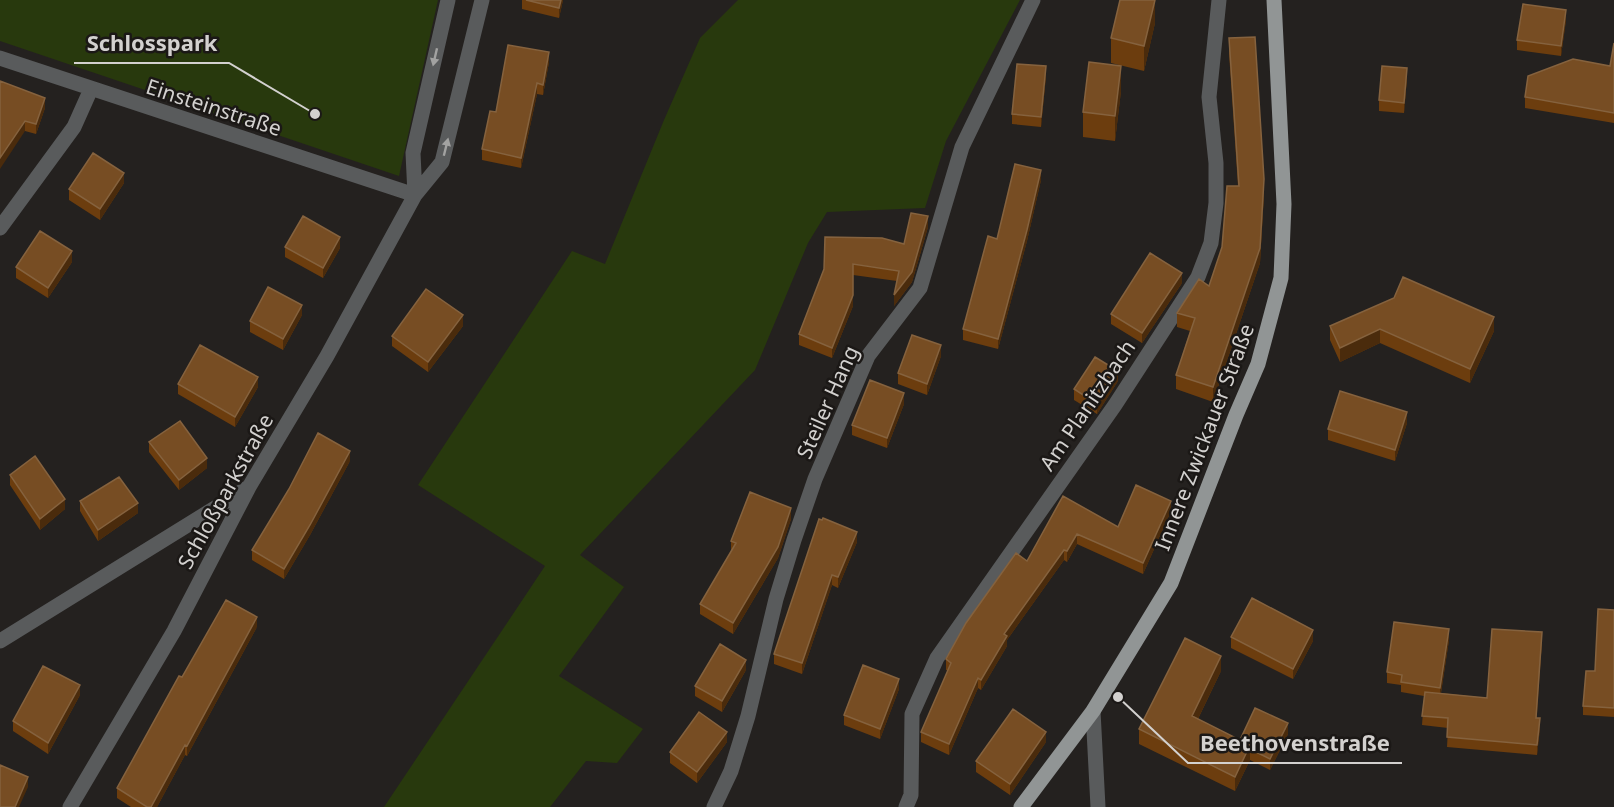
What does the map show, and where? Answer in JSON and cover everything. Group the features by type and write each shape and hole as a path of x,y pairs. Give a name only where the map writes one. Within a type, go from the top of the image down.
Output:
{"main road":[{"name":"Innere Zwickauer Straße","path":"1021,807 1094,711 1171,583 1258,364 1281,278 1284,204 1274,0"}],"street":[{"path":"415,195 413,153 448,0"},
{"name":"Schloßparkstraße","path":"70,807 174,631 249,487 327,356 415,195 442,162 482,0"},
{"name":"Steiler Hang","path":"714,807 731,771 738,749 794,540 816,479 868,356 920,288 962,147 1033,0"},
{"name":"Am Planitzbach","path":"906,807 911,795 912,714 937,658 1115,405 1198,277 1211,243 1216,203 1216,163 1209,98 1219,0"},
{"name":"Einsteinstraße","path":"0,58 415,195"},
{"path":"0,228 74,127 90,88"},
{"path":"0,641 249,487"},
{"path":"1094,711 1098,807"}],"green space":[{"path":"0,0 438,0 399,176 0,41"},
{"path":"738,0 1020,0 946,141 925,208 827,212 808,243 755,370 580,555 624,587 559,676 643,729 617,763 586,761 550,807 384,807 545,566 418,485 572,251 605,264 700,38"}],"building":[{"path":"526,0 561,0 559,8"},
{"path":"1120,0 1155,0 1144,46 1111,38"},
{"path":"1523,4 1566,10 1561,46 1517,40"},
{"path":"1255,37 1264,179 1260,248 1213,387 1176,375 1195,318 1177,313 1199,279 1209,286 1222,247 1227,186 1239,186 1229,38"},
{"path":"1614,43 1614,113 1525,97 1528,76 1573,59 1610,66"},
{"path":"508,45 549,52 543,85 537,83 521,158 482,149 490,111 496,112"},
{"path":"1089,62 1121,66 1115,116 1083,112"},
{"path":"1017,64 1046,66 1041,117 1012,114"},
{"path":"1382,66 1407,68 1404,103 1379,100"},
{"path":"0,81 45,98 36,124 25,121 0,158"},
{"path":"93,153 124,173 100,209 69,189"},
{"path":"1015,164 1041,170 998,339 963,329 988,236 997,239"},
{"path":"911,213 928,216 912,272 894,295 899,271 853,264 853,295 832,348 799,334 824,269 825,237 882,238 904,244"},
{"path":"303,216 340,237 323,268 285,247"},
{"path":"40,231 72,251 48,288 16,267"},
{"path":"1150,253 1182,273 1142,333 1111,314"},
{"path":"1403,277 1494,317 1470,369 1380,329 1340,348 1330,326 1394,298"},
{"path":"268,287 302,305 283,339 250,321"},
{"path":"426,289 463,315 428,362 392,336"},
{"path":"912,335 941,345 927,384 898,373"},
{"path":"200,345 258,377 235,417 178,384"},
{"path":"1095,357 1118,371 1097,404 1074,389"},
{"path":"870,380 904,393 887,438 852,425"},
{"path":"1340,391 1407,412 1395,450 1328,429"},
{"path":"180,421 207,458 179,480 149,442"},
{"path":"318,433 350,451 284,569 252,550 289,489"},
{"path":"35,456 65,499 40,519 10,475"},
{"path":"119,477 138,503 98,530 80,501"},
{"path":"1136,485 1171,501 1143,563 1077,534 1067,551 1064,550 1004,634 1007,636 981,680 978,678 949,744 921,732 951,663 946,659 966,623 1016,553 1027,561 1063,496 1118,527"},
{"path":"750,492 791,508 778,547 733,623 700,604 736,543 731,541"},
{"path":"823,518 857,532 838,577 832,575 802,663 774,654 819,519"},
{"path":"1252,598 1313,630 1293,669 1231,637"},
{"path":"226,600 257,617 187,746 185,745 151,807 147,807 117,788 179,676 182,677"},
{"path":"1598,609 1614,610 1614,708 1583,706 1586,671 1595,671"},
{"path":"1394,622 1449,629 1440,688 1401,682 1402,675 1387,672"},
{"path":"1492,629 1542,632 1536,718 1540,718 1537,745 1447,737 1448,718 1422,716 1425,692 1487,698"},
{"path":"1185,638 1221,656 1192,716 1250,745 1235,777 1139,729"},
{"path":"720,644 746,660 722,701 695,686"},
{"path":"863,665 899,679 880,729 844,715"},
{"path":"43,666 80,685 48,743 13,721"},
{"path":"1255,708 1288,723 1270,759 1250,749 1250,745 1240,740"},
{"path":"1013,709 1046,732 1010,784 976,761"},
{"path":"699,712 727,732 697,772 670,752"},
{"path":"0,765 28,777 15,807 0,807"}],"place":[{"name":"Schlosspark","path":"315,114"},
{"name":"Beethovenstraße","path":"1118,697"}]}
